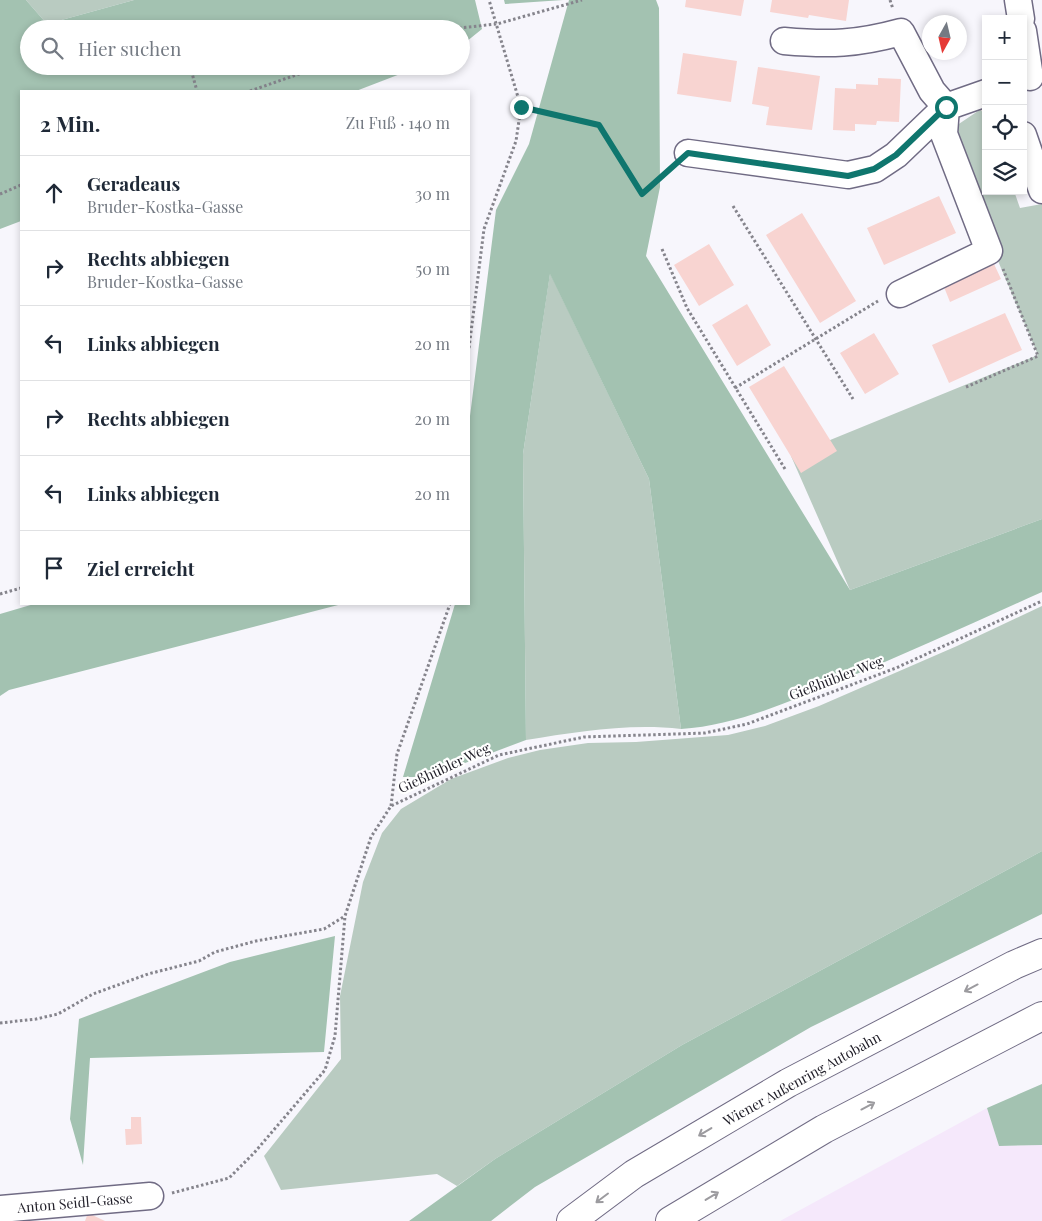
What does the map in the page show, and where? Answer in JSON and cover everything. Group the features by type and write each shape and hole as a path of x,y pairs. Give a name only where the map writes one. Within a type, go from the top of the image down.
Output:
{"highway":[{"path":"1014,965 1042,948"},
{"name":"Wiener Außenring Autobahn","path":"571,1221 634,1174 788,1083 1014,965 1042,953"},
{"path":"670,1221 824,1129 1042,1016"}],"street":[{"path":"1018,0 1020,15"},
{"path":"784,41 833,44 864,42 901,32 932,91 946,107 944,134 989,251 900,294"},
{"path":"1027,52 1032,76"},
{"path":"688,153 848,176 874,169 896,155 946,107 982,94"},
{"path":"1027,147 1042,190"},
{"name":"Anton Seidl-Gasse","path":"0,1209 150,1196"}],"path":[{"path":"470,340 484,229 516,141 521,107 489,0"},
{"path":"470,27 497,24 582,0"},
{"path":"193,75 197,90"},
{"path":"253,90 296,75"},
{"path":"521,107 599,125 642,194 688,153"},
{"path":"0,194 20,185"},
{"path":"733,206 853,399"},
{"path":"662,248 687,308 784,469"},
{"path":"966,387 1038,356 998,257 989,251"},
{"path":"735,388 890,294 900,294"},
{"path":"0,594 20,588"},
{"name":"Gießhübler Weg","path":"150,1196 190,1190 229,1178 254,1153 325,1070 335,1036 346,916 371,837 391,806 499,755 584,737 705,733 747,724 896,668 1042,600"},
{"path":"391,806 397,754 450,605"},
{"path":"0,1023 36,1019 58,1014 93,994 148,974 199,961 215,952 256,941 324,929 346,916"}],"shaded area":[{"path":"987,1108 999,1146 1042,1145 1042,1221 780,1221"}],"green space":[{"path":"0,0 26,0 44,20 20,20 20,75 398,75 359,90 20,90 20,221 0,229"},
{"path":"26,0 134,0 62,20 44,20"},
{"path":"134,0 475,0 482,29 470,39 470,20 62,20"},
{"path":"504,0 563,0 505,4"},
{"path":"569,0 656,0 659,8 660,187 646,256 850,590 1042,519 1042,592 840,681 782,704 722,723 681,729 649,479 550,274 523,454 526,740 428,777 403,777 455,605 470,605 470,416 496,210 529,144"},
{"path":"981,109 982,195 1015,195 1020,208 1042,204 1042,519 850,590 791,456 1038,355 944,134"},
{"path":"550,273 649,479 681,729 661,727 622,728 583,731 526,740 523,454"},
{"path":"31,605 338,605 9,690 0,696 0,614"},
{"path":"1042,606 1042,851 682,1045 495,1159 457,1186 437,1174 281,1190 264,1156 341,1059 340,996 363,882 382,833 401,809 451,779 508,758 540,750 588,743 636,742 728,735 765,726 819,706 957,646"},
{"path":"1042,851 1042,914 811,1027 535,1187 491,1221 409,1221 495,1159 682,1045"},
{"path":"335,936 324,1052 90,1058 83,1165 70,1119 79,1019 230,962"},
{"path":"1042,1084 1042,1145 999,1146 987,1108"}],"building":[{"path":"686,0 744,0 741,16 685,7"},
{"path":"772,0 849,0 846,21 809,15 808,18 770,12"},
{"path":"683,53 737,61 731,102 677,94"},
{"path":"758,67 820,76 812,130 766,125 769,107 752,104"},
{"path":"878,78 901,79 899,122 877,121 876,125 855,124 855,131 833,130 835,88 856,89 856,84 878,85"},
{"path":"939,196 956,233 884,265 867,228"},
{"path":"802,213 856,301 820,323 766,235"},
{"path":"709,244 734,285 699,306 674,265"},
{"path":"994,264 1001,279 950,302 944,287"},
{"path":"747,304 771,345 737,366 712,325"},
{"path":"1005,313 1022,350 949,383 932,345"},
{"path":"874,333 899,374 865,394 840,353"},
{"path":"784,366 837,451 801,473 749,387"},
{"path":"131,1117 141,1117 142,1144 126,1145 125,1129 131,1129"},
{"path":"88,1213 105,1221 85,1221"}],"route":[{"path":"521,107 599,125 642,194 688,153 848,176 874,169 896,155 946,107"}]}
